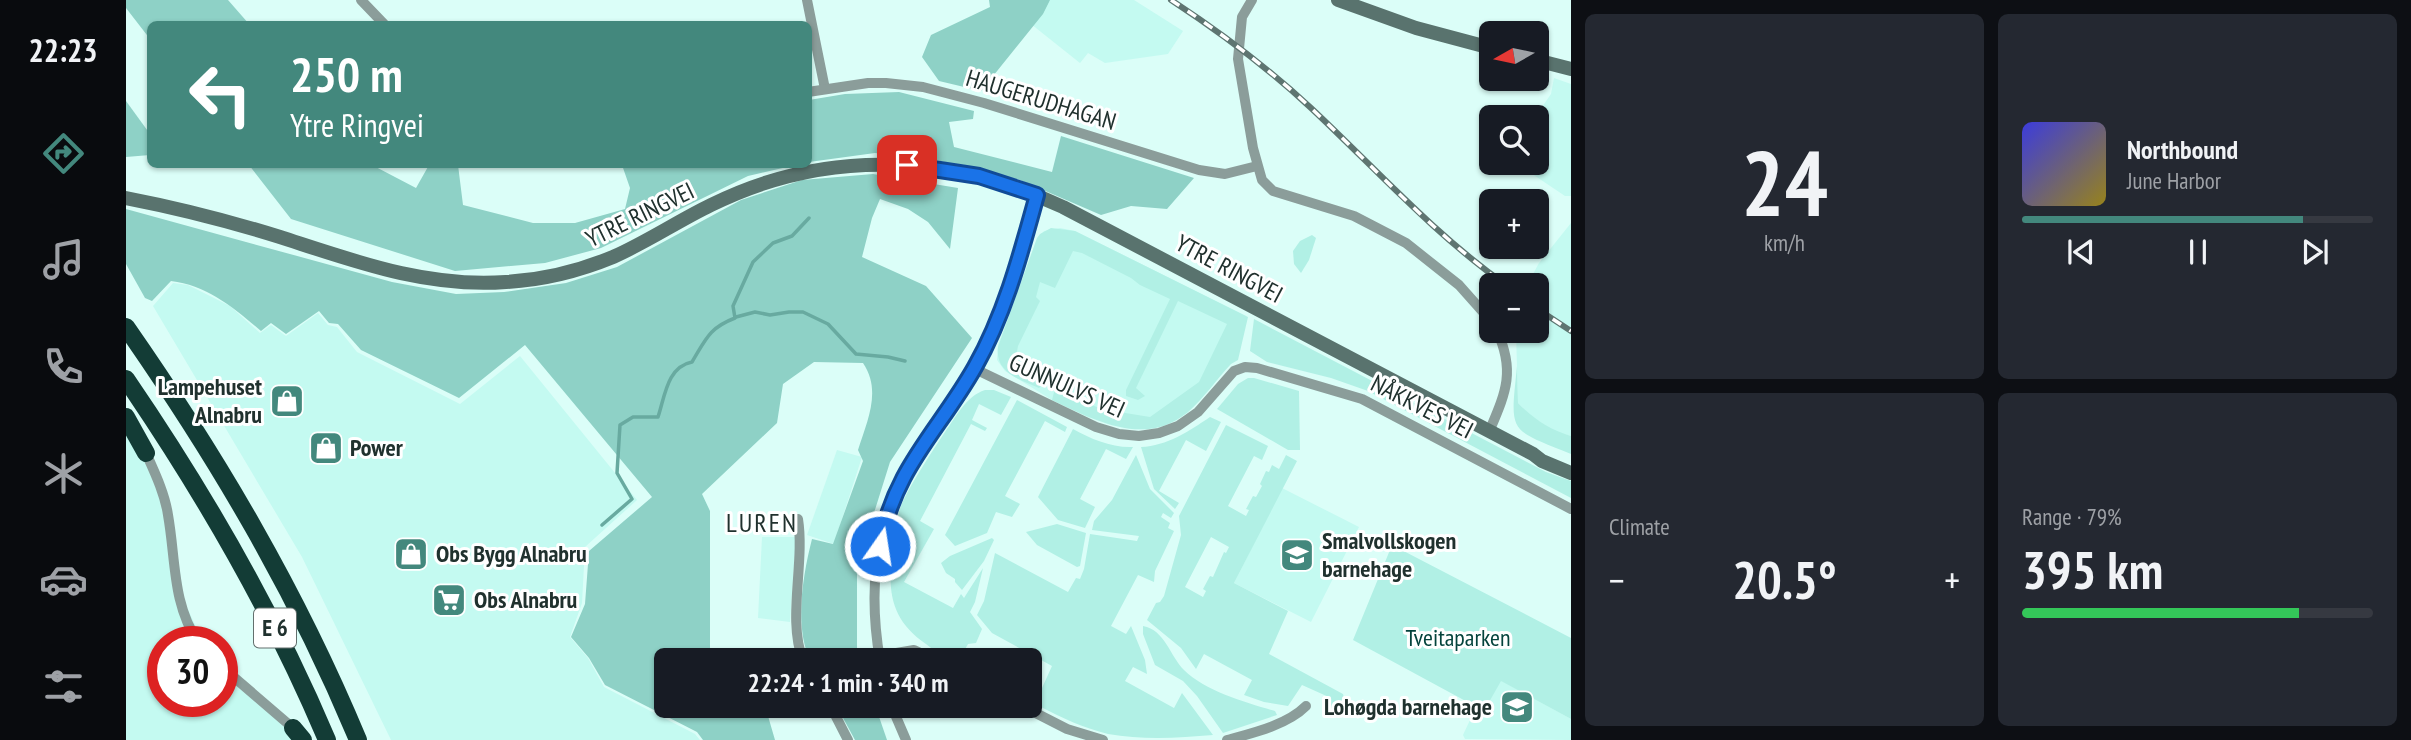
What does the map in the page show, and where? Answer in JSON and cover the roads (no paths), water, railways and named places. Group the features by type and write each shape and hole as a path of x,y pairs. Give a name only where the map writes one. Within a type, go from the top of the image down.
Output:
{"highway":[{"name":"E 6","path":"126,327 205,443 263,540 313,639 358,740"},
{"name":"E 6","path":"126,379 195,482 234,551 270,618 327,740"},
{"path":"126,417 146,453"}],"main road":[{"path":"1338,0 1416,28 1479,45"},
{"path":"1549,63 1571,69"},
{"name":"YTRE RINGVEI","path":"126,198 231,223 406,276 456,283 485,283 536,279 586,267 630,249 742,191 787,176 818,170 884,164 930,167 979,176 1037,195 1097,225 1542,461 1571,473"},
{"name":"YTRE RINGVEI","path":"1533,454 1571,464"}],"street":[{"path":"361,0 381,21"},
{"path":"807,0 811,21"},
{"path":"1252,0 1245,5 1240,25 1238,59 1257,166 1262,180 1273,191 1354,216 1406,243 1459,285 1479,308"},
{"path":"812,25 825,89"},
{"name":"HAUGERUDHAGAN","path":"812,91 886,83 923,87 984,103 1199,170 1225,174 1257,166"},
{"path":"878,648 875,617 876,568 889,507 907,468 975,369 1002,309 1037,195"},
{"path":"1489,432 1502,404 1507,373 1502,343"},
{"name":"GUNNULVS VEI","path":"975,369 1096,427 1119,434 1139,436 1166,431 1188,420 1205,405 1230,374 1245,367"},
{"name":"NÅKKVES VEI","path":"1245,367 1257,368 1362,399 1571,509"},
{"path":"146,453 168,511 177,593 189,626"},
{"path":"798,519 801,539 797,632 800,648"},
{"path":"238,681 298,734"},
{"path":"1227,740 1286,720 1299,714 1306,706"},
{"path":"1042,716 1067,729 1103,740"},
{"path":"837,718 848,740"},
{"path":"897,718 906,740"}],"waterway":[{"path":"602,525 632,499 617,473 620,425 633,417 658,417 672,376 684,365 692,362 714,330 735,318 733,306 753,262 773,243 792,236 809,218"},
{"path":"736,317 755,312 770,315 803,312 828,324 856,354 905,361"}],"railway":[{"path":"1171,0 1278,79 1454,244 1490,273"},
{"path":"1549,317 1571,331"}],"place":[{"name":"Lampehuset Alnabru","path":"287,401"},
{"name":"Power","path":"326,448"},
{"name":"Obs Bygg Alnabru","path":"411,554"},
{"name":"Smalvollskogen barnehage","path":"1297,555"},
{"name":"Obs Alnabru","path":"449,600"},
{"name":"Lohøgda barnehage","path":"1517,707"}],"district":[{"name":"LUREN","path":"762,523"}],"park label":[{"name":"Tveitaparken","path":"1458,638"}]}
